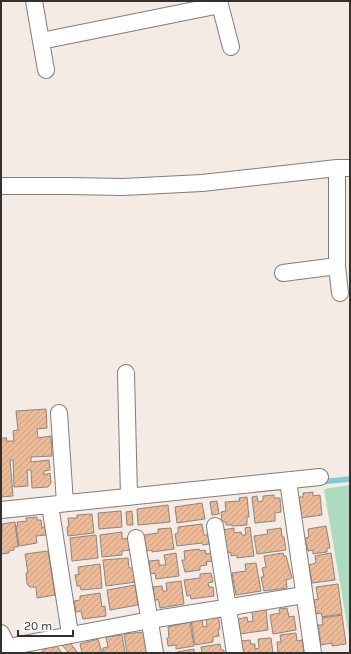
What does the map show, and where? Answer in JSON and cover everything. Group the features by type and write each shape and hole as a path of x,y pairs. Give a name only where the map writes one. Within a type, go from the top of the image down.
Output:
{"street":[{"path":"34,1 46,70"},
{"path":"41,41 220,3 231,47"},
{"path":"1,186 123,187 186,184 343,168 338,266 340,294"},
{"path":"283,273 338,266"},
{"path":"126,373 129,497"},
{"path":"59,412 57,504 70,634"},
{"path":"1,510 320,477"},
{"path":"288,481 313,653"},
{"path":"216,526 227,608 235,653"},
{"path":"136,538 155,653"},
{"path":"7,644 304,595"}],"green space":[{"path":"350,485 350,642 324,489"}],"building":[{"path":"46,409 47,428 37,429 38,438 51,436 52,456 31,457 31,462 49,460 50,470 44,471 44,475 50,473 51,483 48,487 32,488 31,470 27,470 28,486 14,487 13,460 10,460 13,496 1,497 1,438 7,438 6,441 14,441 13,431 18,430 16,411"},
{"path":"313,492 313,496 320,495 322,515 300,518 299,510 301,509 298,497 303,497 303,493"},
{"path":"274,495 274,498 280,498 281,512 275,513 275,521 255,523 252,497 257,496 258,502 263,501 263,496"},
{"path":"247,497 249,517 247,517 247,525 232,526 226,525 226,522 222,522 221,512 226,511 225,502 240,501 239,498"},
{"path":"217,501 219,514 212,515 210,502"},
{"path":"202,503 205,519 177,523 175,507"},
{"path":"168,505 170,522 138,525 137,509"},
{"path":"121,511 122,527 99,529 98,513"},
{"path":"132,511 133,525 127,525 126,512"},
{"path":"92,514 94,533 68,536 68,518 77,518 77,515"},
{"path":"37,517 37,520 41,520 42,528 45,527 46,535 36,536 37,543 19,546 16,526 18,526 17,522 27,521 26,518"},
{"path":"15,522 18,547 14,547 14,550 9,551 9,553 1,554 2,524"},
{"path":"202,524 204,535 208,535 209,544 203,545 202,543 177,546 175,534 178,533 178,527"},
{"path":"326,526 330,548 327,548 327,552 313,554 313,550 308,551 305,538 309,537 308,529"},
{"path":"250,527 254,556 237,558 237,555 231,556 231,552 227,553 223,530 234,528 234,533 241,532 242,535 246,535 245,528"},
{"path":"171,528 174,549 152,552 152,550 146,551 144,535 158,533 158,529"},
{"path":"281,528 286,550 257,554 254,536 268,534 267,530"},
{"path":"122,532 122,539 128,538 130,550 122,551 122,555 102,557 100,535"},
{"path":"96,535 98,558 72,561 70,538"},
{"path":"199,549 200,551 205,550 206,554 211,553 212,561 206,562 207,565 200,566 200,570 185,572 182,560 185,560 184,551"},
{"path":"48,551 55,595 37,598 36,587 30,587 27,584 26,573 28,573 25,554"},
{"path":"176,553 179,576 156,579 155,573 150,574 149,561 159,560 159,565 166,565 164,555"},
{"path":"283,553 284,556 286,556 292,578 286,580 287,588 264,591 261,577 264,577 262,568 266,567 264,556"},
{"path":"331,553 335,580 312,583 309,565 316,563 315,556"},
{"path":"128,558 129,568 133,568 136,582 106,586 103,560"},
{"path":"256,563 261,591 236,595 232,573 246,571 245,564"},
{"path":"100,564 102,588 81,590 80,586 77,586 75,575 79,574 78,567"},
{"path":"211,573 213,582 208,583 209,587 213,587 214,596 191,599 190,595 187,596 184,580 200,578 200,574"},
{"path":"181,581 184,604 160,608 158,599 155,601 153,587 162,586 163,591 167,591 166,583"},
{"path":"338,584 342,614 322,617 321,613 316,614 314,600 318,599 316,587"},
{"path":"135,585 138,605 110,610 107,590"},
{"path":"100,593 102,607 105,606 106,616 83,619 81,611 76,612 74,601 80,600 80,596"},
{"path":"287,608 289,617 294,616 296,630 273,634 270,615 280,613 279,609"},
{"path":"266,609 268,630 240,634 237,621 239,619 247,617 248,622 253,621 252,612"},
{"path":"342,615 346,644 332,646 332,643 321,645 318,625 323,625 322,618"},
{"path":"216,616 219,620 219,636 213,637 213,642 195,645 191,620 202,619 203,627 207,626 206,618"},
{"path":"190,622 194,646 176,649 176,645 168,646 168,627"},
{"path":"144,632 148,653 127,653 124,634"},
{"path":"296,633 297,641 302,640 304,653 278,653 277,642 281,642 280,635"},
{"path":"122,635 125,653 103,653 103,648 108,647 106,637"},
{"path":"271,638 273,653 243,653 241,641 250,640 251,644 255,644 255,649 259,648 258,639"},
{"path":"98,639 102,653 82,653 80,644"},
{"path":"68,640 77,652 76,653 69,653 62,645"},
{"path":"54,642 62,653 40,653"},
{"path":"220,644 221,650 224,650 224,653 202,653 201,647"},
{"path":"194,649 194,653 177,653 177,652"}],"waterway":[{"path":"319,482 350,479"}]}
